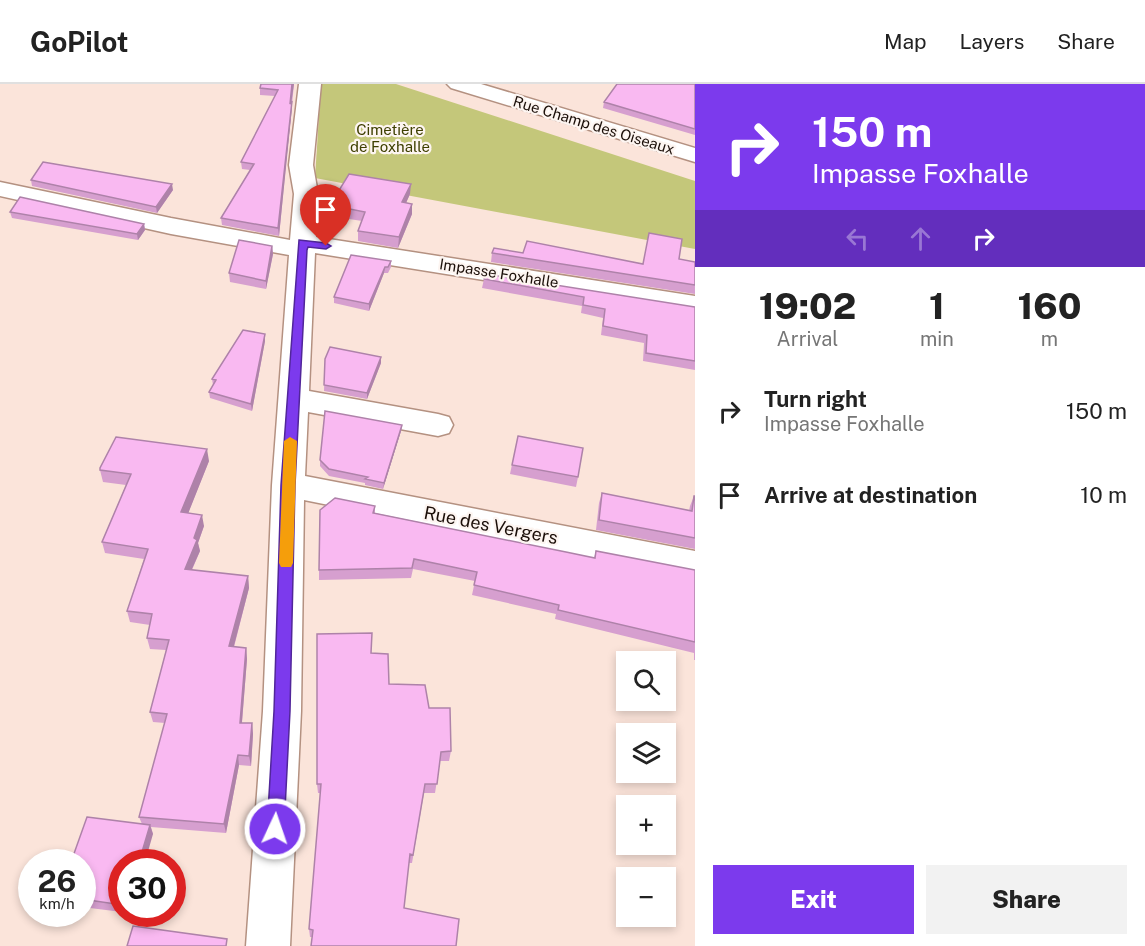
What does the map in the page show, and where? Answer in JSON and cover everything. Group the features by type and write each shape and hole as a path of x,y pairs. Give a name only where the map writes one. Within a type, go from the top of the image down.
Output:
{"street":[{"path":"268,946 282,711 288,485 306,194 302,165 310,84"},
{"name":"Rue Champ des Oiseaux","path":"458,84 695,155"},
{"name":"Impasse Foxhalle","path":"0,189 171,226 695,305"},
{"path":"293,399 438,425"},
{"name":"Rue des Vergers","path":"288,485 695,565"}],"green space":[{"name":"Cimetière de Foxhalle","path":"321,84 396,84 695,181 695,249 315,178"}],"building":[{"path":"261,84 292,84 278,228 221,218 254,164 241,162 278,90 260,88"},
{"path":"617,84 695,84 695,129 604,102"},
{"path":"43,162 172,184 156,207 31,180"},
{"path":"349,174 411,184 402,202 412,204 399,237 358,231 365,212 330,205"},
{"path":"20,197 144,224 137,234 10,212"},
{"path":"649,233 682,239 679,259 695,262 695,285 492,253 494,248 523,253 527,241 643,264"},
{"path":"239,240 272,246 266,281 229,273"},
{"path":"351,255 391,261 388,267 385,267 369,304 334,297"},
{"path":"485,274 695,307 695,361 646,353 647,335 603,326 605,309 583,305 584,297 484,279"},
{"path":"243,330 265,334 251,404 209,392 216,380 212,379"},
{"path":"330,347 381,357 367,393 324,385 325,359"},
{"path":"325,411 402,425 384,483 365,479 368,477 329,469 320,460"},
{"path":"518,436 583,448 578,477 512,465"},
{"path":"116,437 207,449 181,512 202,515 194,538 197,540 185,569 248,576 229,646 246,648 240,723 252,723 249,756 238,755 224,824 139,817 167,714 150,712 169,640 147,638 152,614 127,611 148,549 102,542 131,474 100,470"},
{"path":"602,493 692,511 695,496 695,538 599,520"},
{"path":"335,498 375,506 373,513 595,558 596,551 695,570 695,642 558,610 559,605 474,585 477,572 414,559 412,568 319,570 320,510"},
{"path":"372,633 371,653 388,654 389,684 425,685 429,708 450,708 451,751 441,752 437,784 425,784 413,855 410,854 404,908 459,919 456,946 311,946 313,930 309,929 321,784 317,784 317,634"},
{"path":"87,817 150,825 143,849 108,849 108,903 96,901 96,849 76,849"},
{"path":"133,927 227,939 226,946 127,946"}],"slow traffic":[{"path":"286,563 290,441"}],"route":[{"path":"275,829 282,711 288,485 302,250 303,243 326,246"}]}
